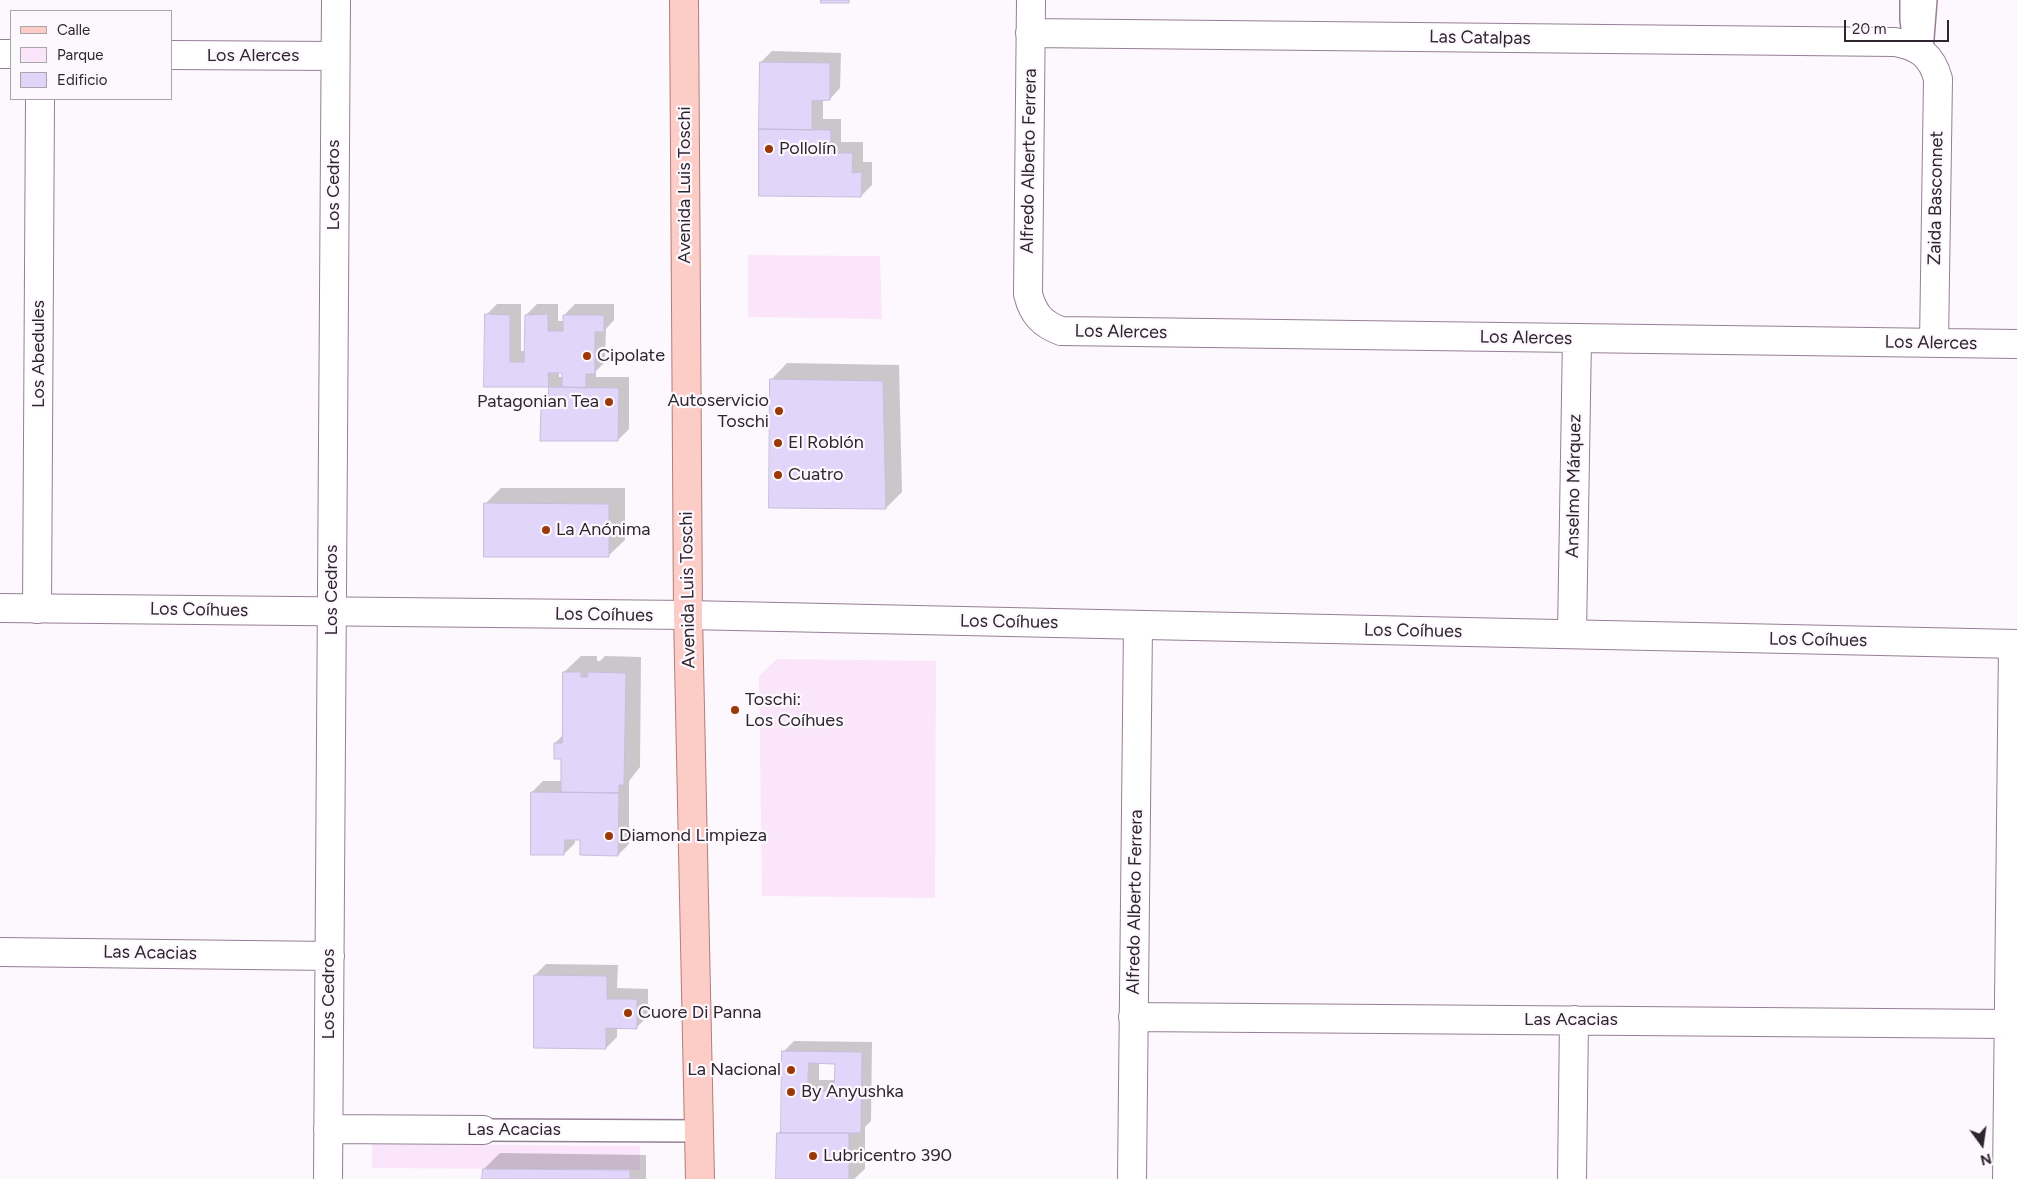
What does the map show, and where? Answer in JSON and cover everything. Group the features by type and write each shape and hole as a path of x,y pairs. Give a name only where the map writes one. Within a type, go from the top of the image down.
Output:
{"main road":[{"name":"Avenida Luis Toschi","path":"684,0 688,615 700,1179"}],"street":[{"name":"Los Cedros","path":"328,1179 336,0"},
{"name":"Alfredo Alberto Ferrera","path":"1031,0 1027,284 1030,304 1039,319"},
{"name":"Zaida Basconnet","path":"1911,0 1911,20 1921,51 1932,63 1938,79 1934,343"},
{"path":"1921,51 1926,0"},
{"name":"Las Catalpas","path":"1030,33 1895,42 1921,51"},
{"name":"Los Alerces","path":"172,55 335,56"},
{"name":"Los Abedules","path":"37,609 40,100"},
{"name":"Los Alerces","path":"1039,319 1052,328 1070,332 2017,344"},
{"name":"Anselmo Márquez","path":"1572,634 1577,338"},
{"name":"Los Coíhues","path":"0,608 688,615 2015,644"},
{"name":"Alfredo Alberto Ferrera","path":"1132,1179 1138,625"},
{"path":"2007,1179 2015,644"},
{"name":"Las Acacias","path":"0,952 330,956"},
{"name":"Las Acacias","path":"1133,1016 2009,1024"},
{"path":"1572,1179 1574,1020"},
{"name":"Las Acacias","path":"328,1128 699,1132"}],"green space":[{"path":"748,255 880,256 882,319 748,317"},
{"path":"777,659 936,661 935,898 762,896 759,676"},
{"path":"372,1144 640,1146 640,1170 372,1168"}],"building":[{"path":"821,0 849,0 849,3 821,3"},
{"path":"760,62 830,63 830,100 812,101 812,130 759,129"},
{"path":"759,129 831,130 831,153 853,153 852,173 862,172 861,197 759,196"},
{"path":"485,314 510,315 510,362 524,362 525,315 548,314 548,331 563,331 563,315 604,315 604,332 595,332 595,374 586,374 586,388 562,387 562,373 548,373 549,387 484,387"},
{"path":"770,379 883,381 886,509 769,508"},
{"path":"549,387 619,388 618,441 540,441 541,408 548,408"},
{"name":"La Anónima","path":"484,503 609,504 609,557 484,557"},
{"path":"563,672 581,672 581,677 587,677 588,672 626,673 624,785 619,785 619,793 561,792 561,759 554,759 554,743 562,743"},
{"path":"531,792 619,793 618,856 580,855 580,840 565,840 564,855 531,855"},
{"path":"534,975 607,976 607,999 637,999 637,1029 606,1028 606,1049 534,1048"},
{"path":"782,1051 862,1052 861,1133 781,1133","holes":["809,1063 835,1064 834,1091 808,1090"]},
{"name":"Lubricentro 390","path":"777,1133 849,1133 849,1179 776,1179"},
{"path":"483,1169 630,1170 630,1179 482,1179"}],"place":[{"name":"Pollolín","path":"769,149"},
{"name":"Cipolate","path":"587,356"},
{"name":"Patagonian Tea","path":"609,402"},
{"name":"Autoservicio Toschi","path":"779,411"},
{"name":"El Roblón","path":"778,443"},
{"name":"Cuatro","path":"778,475"},
{"name":"La Anónima","path":"546,530"},
{"name":"Toschi: Los Coíhues","path":"735,710"},
{"name":"Diamond Limpieza","path":"609,836"},
{"name":"Cuore Di Panna","path":"628,1013"},
{"name":"La Nacional","path":"791,1070"},
{"name":"By Anyushka","path":"791,1092"},
{"name":"Lubricentro 390","path":"813,1156"}]}
